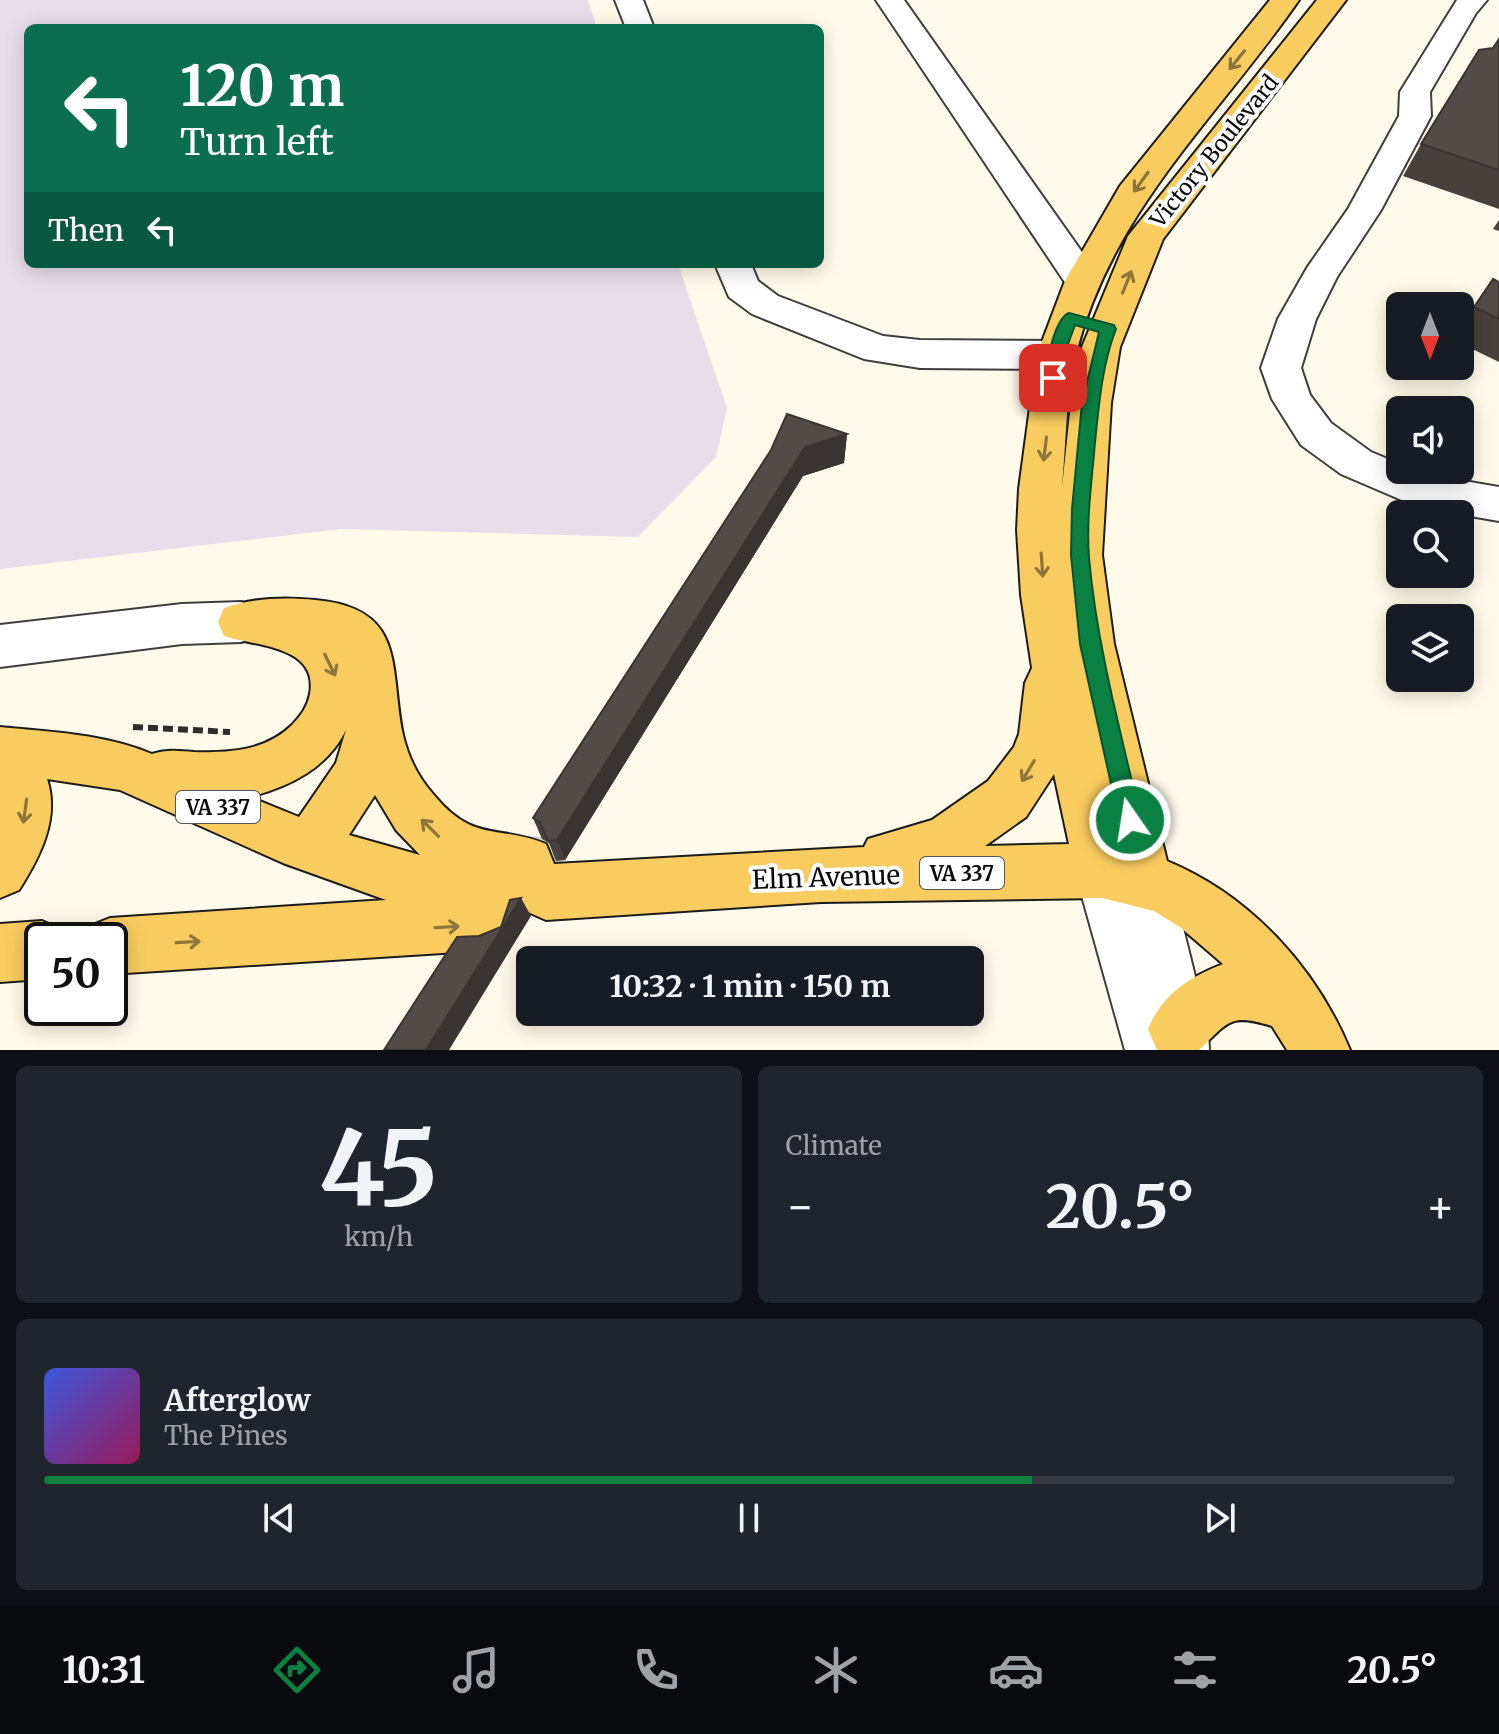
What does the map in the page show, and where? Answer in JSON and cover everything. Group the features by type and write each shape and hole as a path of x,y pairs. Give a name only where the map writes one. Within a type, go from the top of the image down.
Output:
{"main road":[{"name":"Victory Boulevard","path":"1123,875 1050,641 1039,530 1040,489 1078,334 1083,281 1137,186 1285,0"},
{"name":"Victory Boulevard","path":"1078,334 1146,236 1332,0"},
{"name":"Victory Boulevard","path":"1078,334 1101,347 1091,403 1080,555 1123,875"},
{"path":"241,622 319,620 349,629 369,656 382,753 390,774 409,804 440,838 462,851 490,860 528,891"},
{"path":"123,747 219,777 251,773 291,756 314,735 332,707 337,676 332,663 310,639 294,631 241,622"},
{"path":"821,875 944,843 1007,799 1035,760 1044,734 1049,706 1050,641"},
{"path":"311,846 359,774 375,718"},
{"name":"VA 337","path":"0,751 84,759 123,747 311,846 365,868 466,890 528,891"},
{"path":"0,757 15,768 24,782 27,799 18,840 0,871"},
{"path":"128,944 528,891 608,864 730,881"},
{"name":"Elm Avenue","path":"528,891 821,875 1123,875 1174,892 1231,934 1255,957 1307,1028"},
{"path":"0,953 24,951"},
{"path":"1171,1043 1207,1000 1222,991 1238,987 1256,991 1307,1028"}],"street":[{"path":"629,0 638,24"},
{"path":"890,0 1083,281"},
{"path":"1473,0 1464,9 1415,92 1415,116 1364,210 1320,276 1297,319 1281,368 1292,399 1316,434 1356,463 1418,490 1499,504"},
{"path":"734,268 742,288 765,305 878,349 920,354 1078,334"},
{"path":"0,646 182,624 241,622"},
{"path":"1123,875 1171,1043"}],"path":[{"path":"123,747 224,730 291,756"}],"shaded area":[{"path":"0,0 588,0 596,24 24,24 24,268 679,268 727,408 716,457 638,537 341,529 0,569"}],"building":[{"path":"1499,39 1499,170 1421,144 1479,50 1493,48"},
{"path":"1493,279 1499,282 1499,319 1474,307"},
{"path":"787,414 847,434 805,447 557,840 548,841 540,822 533,818 771,450"},
{"path":"521,898 426,1050 384,1050 457,937 479,936 501,927 510,900"}],"tunnel":[{"path":"527,863 563,863"}],"route":[{"path":"1053,378 1056,355 1069,318 1108,329 1101,347 1091,403 1080,555 1090,644 1130,820"}]}
